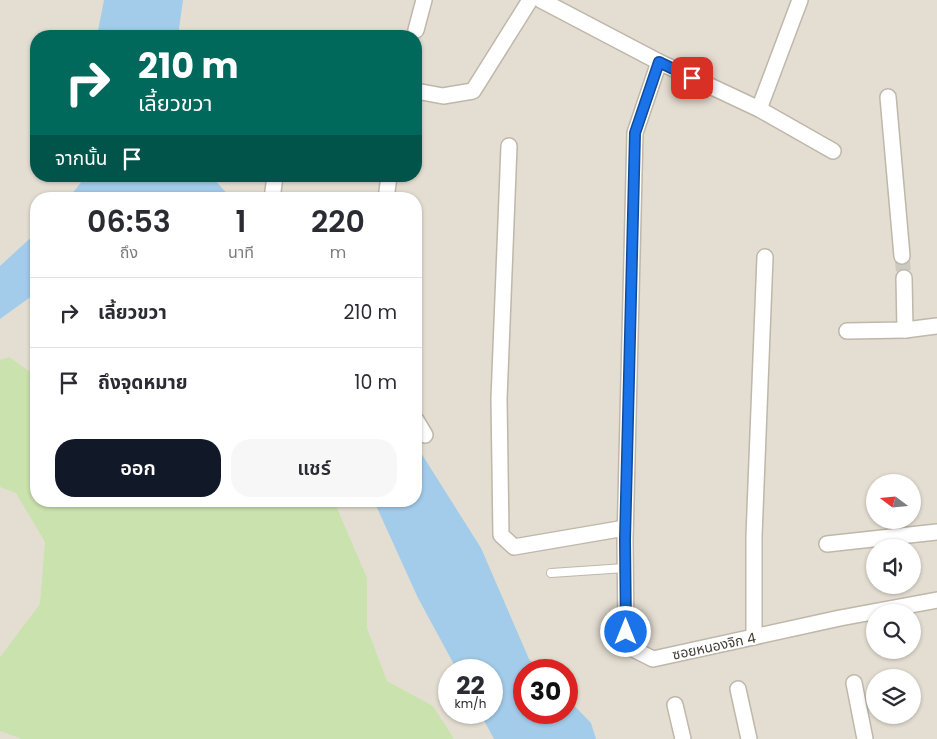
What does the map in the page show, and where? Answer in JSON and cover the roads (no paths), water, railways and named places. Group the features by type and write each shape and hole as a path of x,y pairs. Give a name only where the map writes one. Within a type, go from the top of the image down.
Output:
{"street":[{"path":"416,30 424,0"},
{"path":"422,92 443,96 473,91 530,0"},
{"path":"541,0 659,62 759,109 833,151"},
{"path":"759,109 800,0"},
{"name":"ซอยหนองจิก 4","path":"659,62 635,133 625,528 626,632 633,648 653,659 840,618 937,600"},
{"path":"888,97 902,256"},
{"path":"509,146 499,399 501,535 514,547 625,528"},
{"path":"754,637 754,536 765,257"},
{"path":"904,278 905,330"},
{"path":"847,332 905,330 937,326"},
{"path":"422,430 425,435"},
{"path":"827,544 937,532"},
{"path":"854,683 865,739"},
{"path":"738,689 749,739"},
{"path":"675,705 683,739"}],"lane":[{"path":"551,573 625,568"}],"water":[{"path":"104,0 183,0 179,30 98,30"},
{"path":"81,182 216,182 226,192 73,192"},
{"path":"30,238 30,297 0,319 0,266"},
{"path":"422,455 481,548 529,659 513,659 513,724 578,724 578,709 591,723 596,739 494,739 486,724 503,724 503,659 451,659 418,598 377,507 422,507"}],"tunnel":[{"path":"902,256 904,278"}]}
